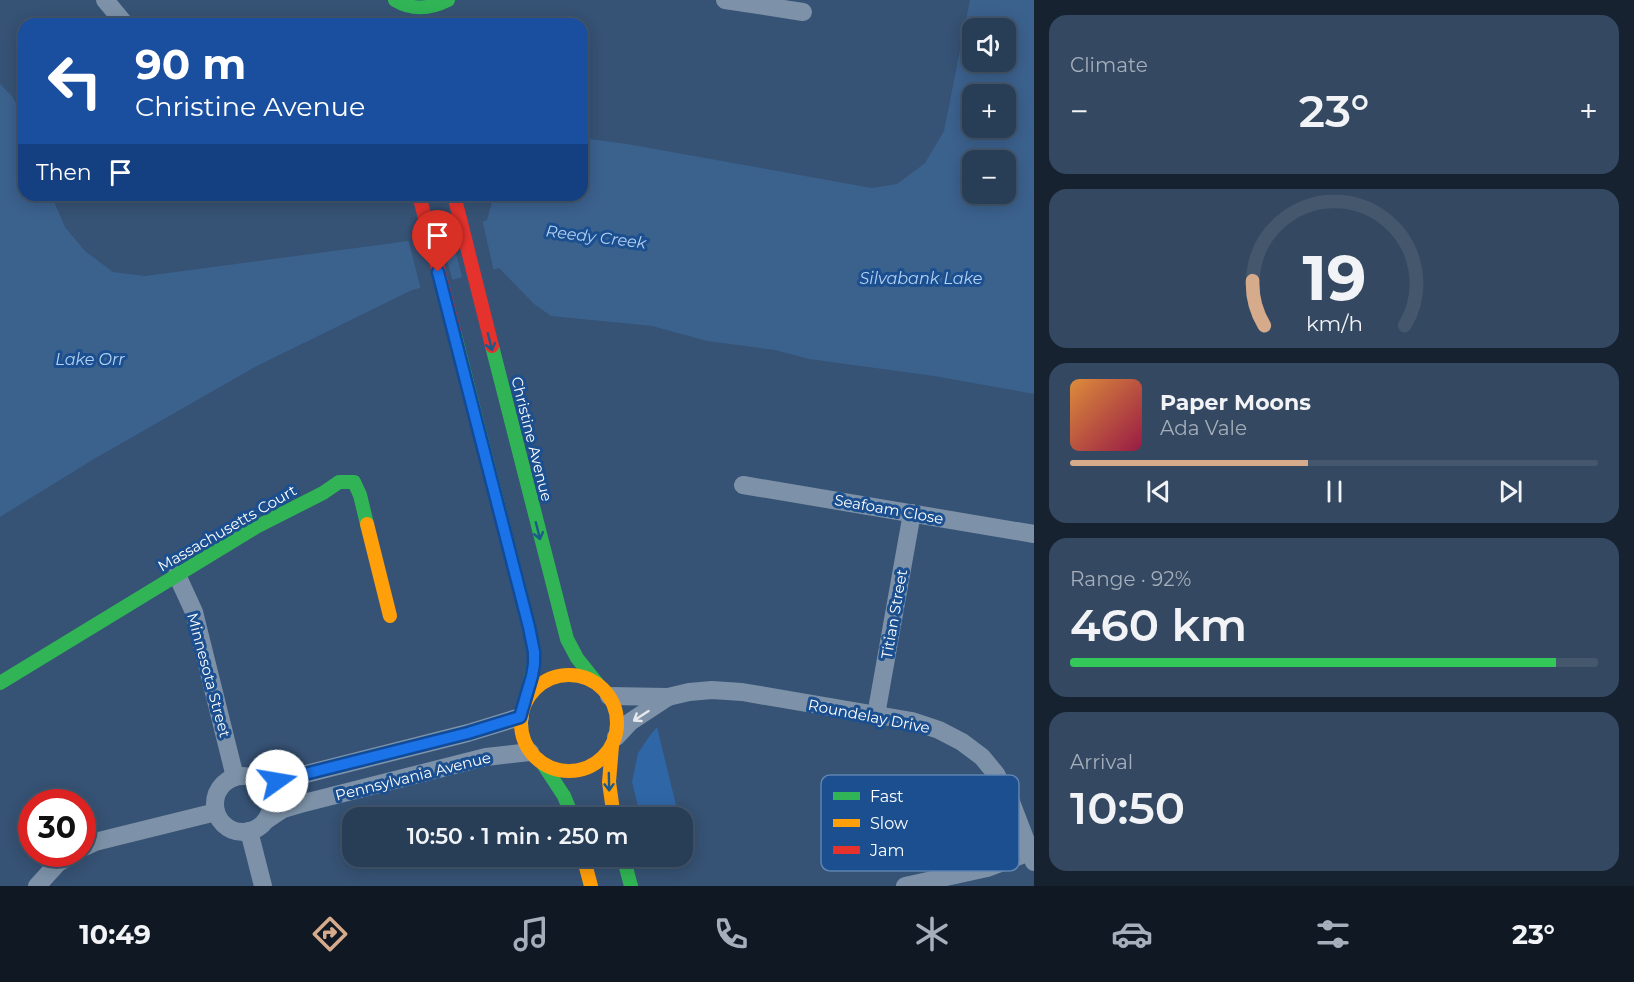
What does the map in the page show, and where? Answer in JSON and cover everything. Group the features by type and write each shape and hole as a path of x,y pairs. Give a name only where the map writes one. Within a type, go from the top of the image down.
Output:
{"main road":[{"path":"398,6 431,7 448,0"},
{"path":"446,15 454,0"},
{"path":"420,201 534,652 534,664 520,730 524,741 536,758 560,786 570,807"},
{"name":"Christine Avenue","path":"455,201 567,639 577,658 603,689"},
{"name":"Massachusetts Court","path":"0,683 265,522 323,494 339,482 354,482 363,507 390,616"},
{"path":"523,709 536,687 549,678 566,674 582,676 603,689 615,709 617,723 609,762 609,797 611,807"},
{"path":"536,758 558,770 574,772 589,768 602,759 614,741"},
{"path":"586,867 591,886"},
{"path":"626,867 631,886"}],"street":[{"path":"105,0 120,18"},
{"path":"725,0 803,12"},
{"name":"Seafoam Close","path":"743,485 1034,534"},
{"name":"Titian Street","path":"876,715 912,513"},
{"name":"Minnesota Street","path":"177,575 194,612 244,778"},
{"name":"Roundelay Drive","path":"603,689 668,697"},
{"name":"Roundelay Drive","path":"614,741 630,722 668,697 712,690 742,692 912,721 939,730 962,742 982,757 997,775"},
{"name":"Pennsylvania Avenue","path":"244,778 277,781 294,777 468,733 523,709"},
{"name":"Pennsylvania Avenue","path":"265,821 283,809 300,804 486,758 536,758"},
{"path":"244,778 260,783 269,797 269,813 265,821 249,831 241,832 225,826 216,812 217,794 227,781 244,778"},
{"path":"96,842 216,812"},
{"name":"Roundelay Drive","path":"1019,823 1032,857"},
{"path":"249,831 263,886"},
{"path":"37,886 55,867"},
{"path":"905,886 973,871"}],"shaded area":[{"path":"657,727 676,805 638,807 632,782 638,753"}],"water":[{"name":"Silvabank Lake","path":"970,0 1034,0 1034,394 934,376 809,359 775,350 707,341 652,326 551,316 534,304 499,268 412,290 255,367 94,459 0,517 0,84 12,96 18,107 18,201 54,201 65,227 85,251 113,272 145,276 446,236 487,220 492,201 588,201 588,139 872,188 897,184 925,163 944,131 962,40 962,72 1016,72 1016,18 966,18"}],"pier":[{"path":"482,219 494,272 463,280 450,232"},
{"path":"440,234 453,282 421,290 408,238"}],"traffic: fast":[{"path":"395,0 408,6 422,8 448,0"},
{"path":"455,335 534,652 534,664 526,700"},
{"path":"492,346 567,639 577,658 597,683"},
{"path":"0,683 256,527 323,493 339,482 354,482 360,495 367,524"},
{"path":"543,764 568,807"},
{"path":"626,867 631,886"}],"traffic: slow":[{"path":"367,524 390,616"},
{"path":"560,675 578,675 596,683 609,696 617,714 617,723 614,742 596,763 578,771 560,771 542,763 529,750 521,732 521,714 529,696 542,683 560,675"},
{"path":"612,746 609,782 612,807"},
{"path":"586,867 591,886"}],"traffic: jam":[{"path":"421,201 455,335"},
{"path":"456,201 492,346"}],"route":[{"path":"277,781 468,733 520,717 532,676 534,652 438,272"}],"water label":[{"name":"Reedy Creek","path":"596,237"},
{"name":"Lake Orr","path":"90,359"}]}
